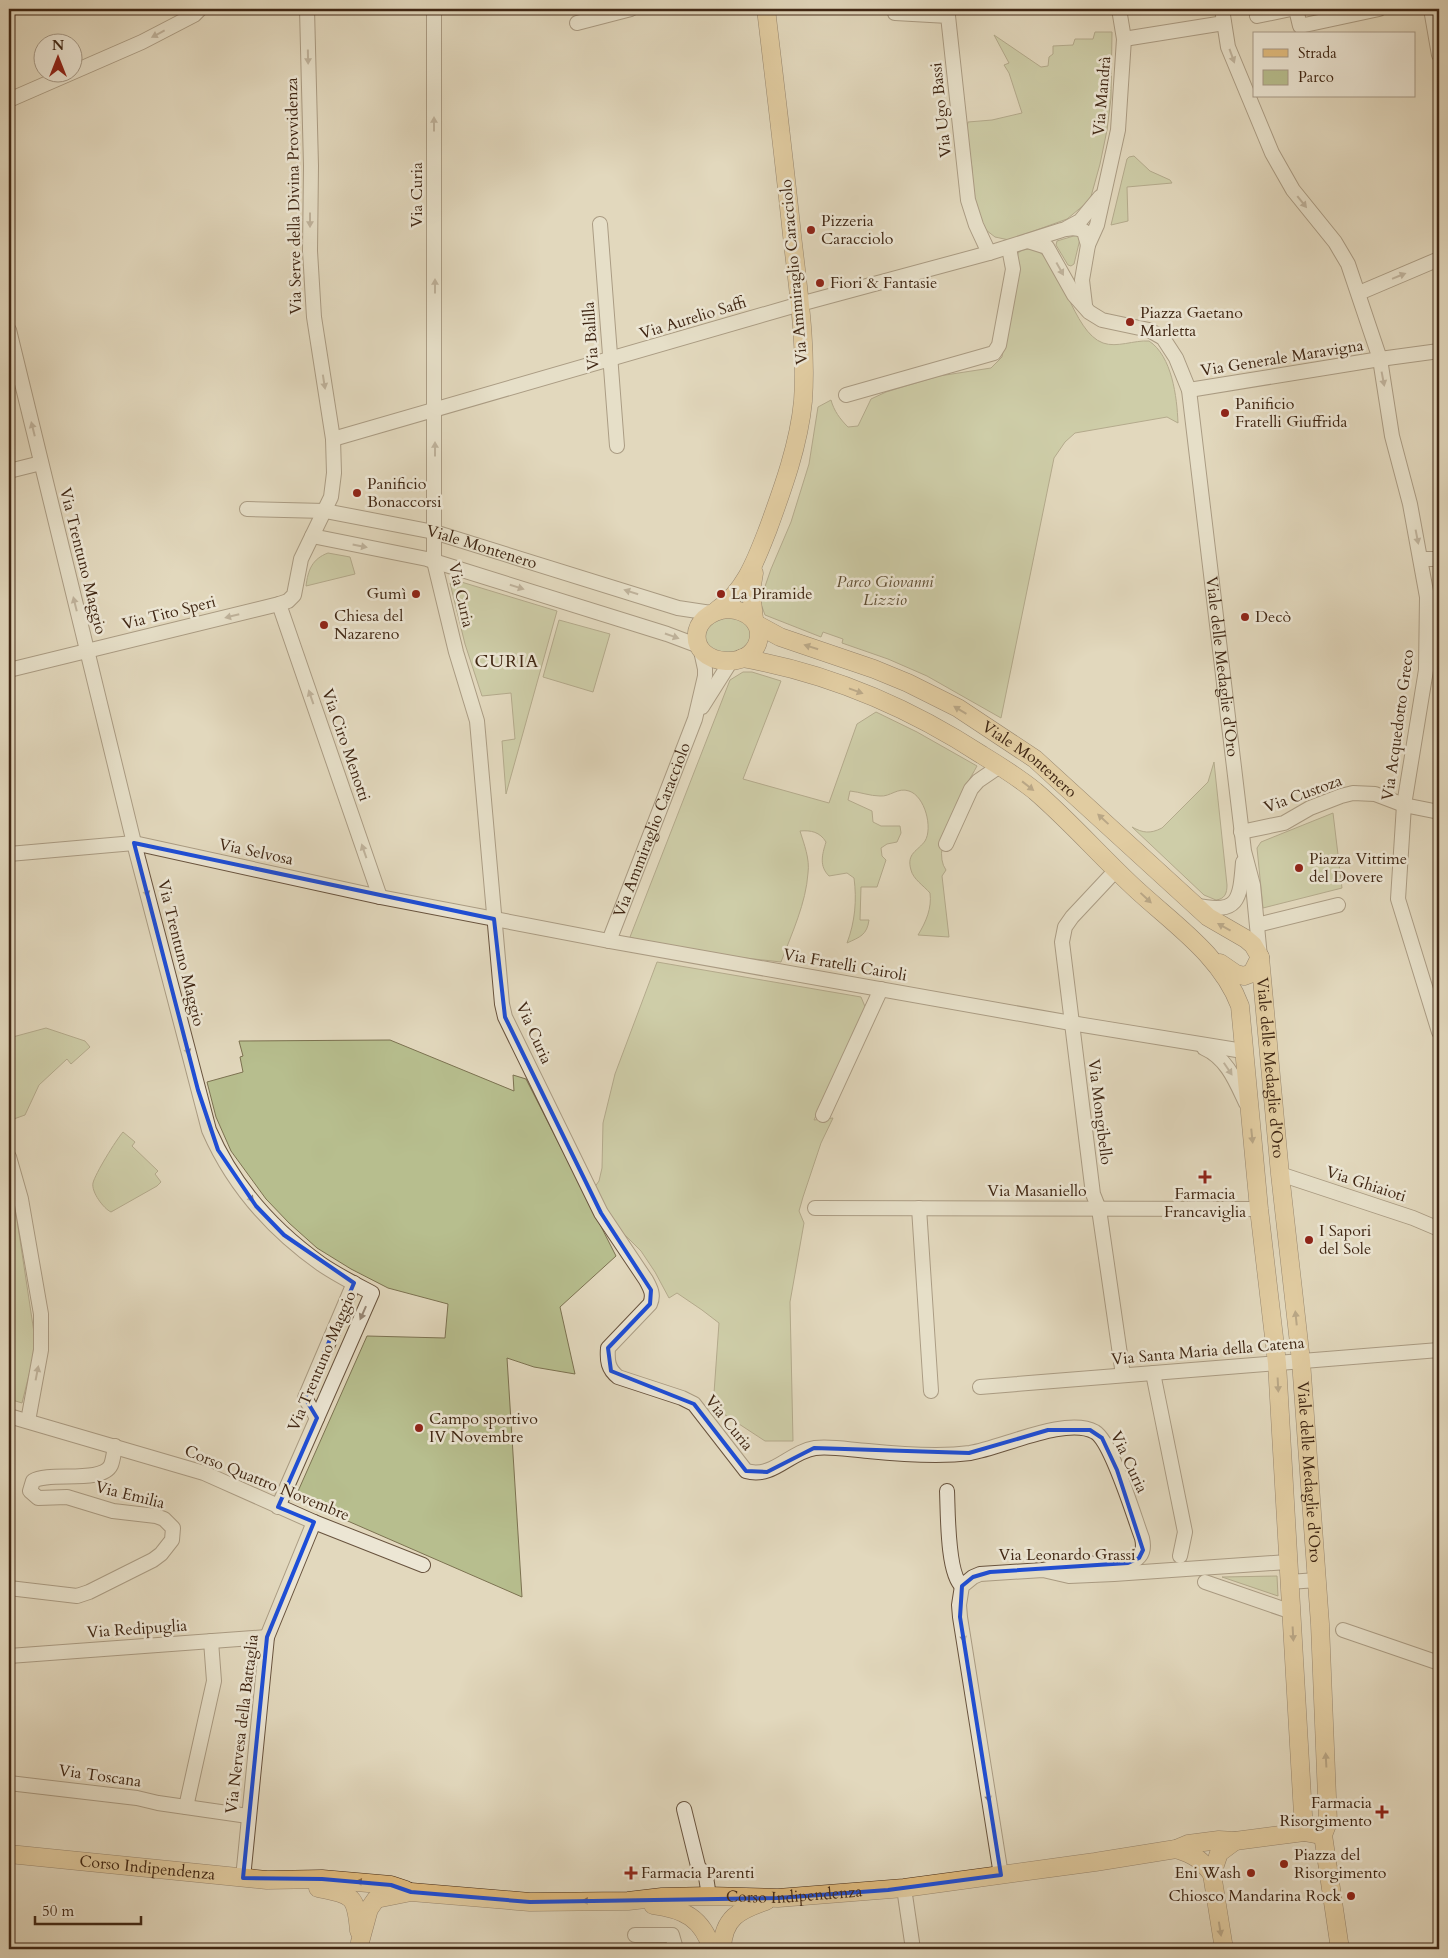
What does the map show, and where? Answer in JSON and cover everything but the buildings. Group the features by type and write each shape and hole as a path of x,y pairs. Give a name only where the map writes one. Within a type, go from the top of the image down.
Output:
{"main road":[{"name":"Via Ammiraglio Caracciolo","path":"756,622 751,591 757,560 782,491 794,447 803,402 800,304 766,9"},
{"name":"Via Ammiraglio Caracciolo","path":"714,612 729,602 740,589 757,560"},
{"path":"735,610 756,622 759,637 750,654 736,660 713,658 700,648 696,633 698,627 702,621 714,612 735,610"},
{"name":"Viale Montenero","path":"756,622 780,637 891,676 958,708 1036,759 1208,917 1246,939 1253,945 1260,957"},
{"name":"Viale Montenero","path":"736,660 760,661 840,684 898,707 948,732 1000,766 1022,781 1058,812 1116,870 1207,954 1230,985"},
{"path":"1207,954 1236,974 1244,976 1252,972 1260,957"},
{"name":"Viale delle Medaglie d'Oro","path":"1260,957 1280,1174 1301,1361 1317,1580 1328,1808 1328,1822 1323,1835"},
{"name":"Viale delle Medaglie d'Oro","path":"1230,985 1240,1006 1259,1209 1277,1363 1304,1832"},
{"name":"Corso Indipendenza","path":"411,1892 530,1902 628,1901 662,1897 709,1896 778,1898 904,1888 1176,1849 1188,1844 1220,1840 1235,1841 1304,1832 1323,1835"},
{"path":"1323,1835 1340,1949"},
{"path":"1224,1949 1212,1874 1219,1853 1235,1841"},
{"path":"1176,1849 1194,1855 1201,1860 1212,1874"},
{"name":"Corso Indipendenza","path":"9,1854 286,1881"},
{"path":"286,1881 322,1878 391,1885 411,1892"},
{"path":"286,1881 347,1895 357,1909 360,1946"},
{"path":"360,1946 369,1909 376,1899 411,1892"},
{"path":"722,1949 725,1930 730,1921 741,1910 778,1898"},
{"path":"628,1901 666,1907 688,1914 702,1929 712,1949"}],"street":[{"path":"9,100 142,42 194,15 200,9"},
{"name":"Via Serve della Divina Provvidenza","path":"279,604 288,601 294,595 301,560 325,511 334,484 333,439 314,317 310,251 311,166 307,9"},
{"name":"Via Curia","path":"434,9 434,561 456,652 477,721 502,1004 505,1017 601,1213 651,1290 652,1298 650,1304 608,1348 608,1363 611,1371 618,1377 682,1398 694,1404 746,1471 755,1474 767,1472 800,1453 814,1448 880,1452 969,1453 1048,1430 1081,1428 1090,1430 1102,1438 1118,1470 1143,1544 1142,1554 1134,1561 1069,1564 1043,1570"},
{"path":"577,23 632,9"},
{"name":"Via Ugo Bassi","path":"894,9 896,14 948,16 968,200 989,253"},
{"name":"Via Mandrà","path":"1088,245 1096,225 1118,130 1124,39 1119,9"},
{"name":"Via Acquedotto Greco","path":"1222,9 1228,47 1272,153 1293,190 1335,242 1348,264 1380,359 1392,436 1410,504 1433,635 1404,805 1398,899 1439,1032"},
{"path":"1258,16 1291,9"},
{"path":"1296,9 1300,26 1379,9"},
{"path":"1431,9 1439,56"},
{"path":"1124,39 1224,23"},
{"path":"1062,230 1080,221 1088,214 1106,186"},
{"name":"Via Balilla","path":"600,224 617,446"},
{"path":"1062,230 1079,228 1084,231 1088,245 1082,280 1085,306"},
{"name":"Via Aurelio Saffi","path":"333,439 800,304 1008,248 1062,230"},
{"path":"1028,241 1047,246 1074,295 1085,306"},
{"path":"846,395 994,353 999,345 1013,269 1008,248"},
{"path":"1359,293 1439,259"},
{"name":"Viale delle Medaglie d'Oro","path":"1085,306 1089,312 1102,320 1148,330 1163,338 1176,358 1189,390 1241,832 1253,885 1260,957"},
{"name":"Via Trentuno Maggio","path":"9,330 134,843 209,1130 231,1172 256,1206 284,1235 322,1265 372,1293 278,1507"},
{"name":"Via Generale Maravigna","path":"1189,390 1380,359 1439,352"},
{"path":"9,472 41,463"},
{"name":"Viale Montenero","path":"246,509 325,511 434,532 678,608 714,612"},
{"name":"Viale Montenero","path":"312,536 434,561 667,634 700,648"},
{"path":"1421,560 1439,559"},
{"name":"Via Tito Speri","path":"9,670 279,604"},
{"name":"Via Ciro Menotti","path":"279,604 380,897"},
{"path":"695,718 705,676 700,648"},
{"path":"695,718 736,660"},
{"name":"Via Ammiraglio Caracciolo","path":"609,941 695,718"},
{"path":"946,844 972,789 978,781 1000,766"},
{"name":"Via Custoza","path":"1241,832 1284,823 1310,808 1341,796 1353,794 1375,794 1404,805 1439,812"},
{"name":"Via Selvosa","path":"9,854 134,843 380,897 494,919"},
{"path":"1195,905 1219,909 1230,906 1235,901 1241,886 1244,851"},
{"name":"Via Mongibello","path":"1116,870 1072,917 1066,927 1062,942 1093,1194 1099,1209 1123,1375"},
{"path":"1258,925 1338,905"},
{"name":"Via Fratelli Cairoli","path":"494,919 1071,1023 1243,1051"},
{"path":"823,1115 881,989"},
{"path":"1192,1043 1207,1049 1221,1059 1238,1085 1249,1108"},
{"path":"9,1157 21,1199 41,1314 41,1350 28,1421"},
{"name":"Via Ghiaioti","path":"1280,1174 1413,1218 1439,1229"},
{"name":"Via Masaniello","path":"815,1208 1259,1209"},
{"path":"920,1208 931,1391"},
{"path":"317,1418 304,1398 354,1283"},
{"name":"Via Santa Maria della Catena","path":"980,1386 1439,1350"},
{"path":"1153,1373 1185,1532 1180,1556"},
{"name":"Corso Quattro Novembre","path":"9,1416 204,1474 314,1522 423,1565"},
{"name":"Via Emilia","path":"9,1588 77,1596 105,1585 153,1560 168,1546 172,1540 173,1528 164,1519 147,1514 113,1511 67,1497 38,1498 30,1491 33,1481 44,1476 77,1477 106,1471 110,1467 115,1446"},
{"path":"947,1491 951,1552 955,1577 962,1586 959,1605 960,1617 1001,1875"},
{"name":"Via Nervesa della Battaglia","path":"243,1878 268,1638 314,1522"},
{"name":"Via Leonardo Grassi","path":"962,1586 980,1574 1043,1570 1069,1576 1096,1575 1197,1570 1288,1562"},
{"path":"1289,1582 1317,1580"},
{"path":"1205,1582 1292,1612"},
{"path":"1343,1630 1439,1663"},
{"name":"Via Redipuglia","path":"9,1656 268,1638"},
{"path":"186,1807 214,1681 211,1641"},
{"name":"Via Toscana","path":"9,1783 137,1798 158,1803 248,1816"},
{"path":"684,1809 698,1866 706,1877 709,1896"},
{"path":"904,1888 913,1949"},
{"path":"634,1935 672,1935 676,1949"}],"highlighted area":[{"path":"134,843 494,919 505,1017 601,1213 651,1290 650,1304 608,1348 611,1371 694,1404 746,1471 767,1472 814,1448 969,1453 1048,1430 1090,1430 1102,1438 1117,1470 1143,1550 1139,1558 1128,1563 990,1572 973,1577 962,1586 960,1617 1001,1875 888,1890 778,1898 530,1902 411,1892 391,1885 322,1879 243,1878 267,1637 314,1522 278,1507 317,1418 305,1398 354,1283 284,1235 256,1206 218,1150 198,1090"}],"green space":[{"path":"1095,32 1112,32 1111,98 1100,164 1090,200 1067,219 1009,240 995,237 986,230 973,203 972,168 966,132 968,122 992,120 1022,113 1009,73 1004,65 1009,63 994,35 1041,67 1048,66 1049,57 1053,54 1053,46 1073,45 1075,39 1093,39"},
{"path":"1134,156 1150,171 1170,180 1172,183 1127,187 1128,221 1111,225 1127,159"},
{"path":"1077,235 1080,239 1074,264 1071,266 1068,265 1056,245 1057,241"},
{"name":"Parco Giovanni Lizzio","path":"1033,248 1043,255 1052,266 1083,325 1092,336 1108,344 1149,341 1157,348 1163,356 1172,378 1178,423 1167,417 1075,433 1065,442 1054,458 1001,718 927,676 888,659 842,643 843,639 823,632 821,637 765,615 761,598 791,522 809,464 818,407 831,400 838,415 848,427 858,426 871,399 886,392 939,376 991,368 1002,357 1018,253 1022,250"},
{"path":"328,553 350,557 355,574 306,586 312,566 318,558"},
{"path":"458,581 557,611 506,794 502,741 515,739 511,693 482,696 465,644 450,583"},
{"path":"721,616 740,618 753,631 746,649 726,655 706,646 704,629"},
{"path":"559,620 610,634 593,692 543,677"},
{"path":"743,672 752,672 781,681 743,779 829,803 857,724 876,712 917,732 977,766 957,803 945,833 942,847 942,860 946,870 942,876 949,937 918,935 928,915 930,893 914,876 910,860 911,856 925,841 928,821 919,799 915,794 905,790 880,796 850,791 848,800 872,811 873,822 881,826 900,826 901,833 897,842 887,844 881,848 882,856 886,860 877,887 861,887 860,920 869,920 865,932 856,939 847,943 855,911 854,878 847,873 829,876 823,864 826,842 818,834 811,831 800,831 808,862 807,884 798,918 781,962 736,957 630,937 730,680"},
{"path":"1214,762 1227,885 1225,895 1216,900 1204,895 1132,827 1147,832 1162,828 1208,782"},
{"path":"1333,813 1342,888 1263,908 1257,848 1261,842"},
{"path":"657,962 861,997 866,1009 814,1120 833,1118 821,1143 799,1211 804,1223 790,1302 793,1441 765,1441 713,1407 719,1323 677,1293 669,1298 641,1251 621,1231 594,1188 599,1181 602,1168 603,1123 615,1074"},
{"path":"46,1028 85,1041 90,1047 71,1064 67,1059 39,1085 25,1115 11,1120 9,1108 9,1038"},
{"path":"390,1040 514,1091 513,1075 526,1079 616,1256 560,1307 575,1374 534,1367 507,1358 522,1597 295,1498 367,1336 445,1338 448,1304 388,1288 351,1269 317,1248 289,1223 266,1199 231,1151 216,1117 207,1082 243,1072 240,1057 243,1056 239,1041"},
{"path":"123,1132 135,1142 132,1146 158,1171 155,1174 161,1182 111,1212 99,1200 94,1191 93,1183 106,1157"},
{"path":"9,1187 17,1220 35,1339 34,1355 22,1403 9,1399"},
{"path":"1277,1576 1278,1596 1222,1577"}],"place":[{"name":"Pizzeria Caracciolo","path":"811,230"},
{"name":"Fiori & Fantasie","path":"820,283"},
{"name":"Piazza Gaetano Marletta","path":"1130,322"},
{"name":"Panificio Fratelli Giuffrida","path":"1225,413"},
{"name":"Panificio Bonaccorsi","path":"357,493"},
{"name":"Gumì","path":"416,594"},
{"name":"La Piramide","path":"721,594"},
{"name":"Decò","path":"1245,617"},
{"name":"Chiesa del Nazareno","path":"324,625"},
{"name":"Piazza Vittime del Dovere","path":"1299,868"},
{"name":"Farmacia Francaviglia","path":"1205,1177"},
{"name":"I Sapori del Sole","path":"1309,1240"},
{"name":"Campo sportivo IV Novembre","path":"419,1428"},
{"name":"Farmacia Risorgimento","path":"1382,1812"},
{"name":"Piazza del Risorgimento","path":"1284,1864"},
{"name":"Farmacia Parenti","path":"631,1873"},
{"name":"Eni Wash","path":"1251,1873"},
{"name":"Chiosco Mandarina Rock","path":"1351,1896"}],"district":[{"name":"CURIA","path":"507,661"}]}
